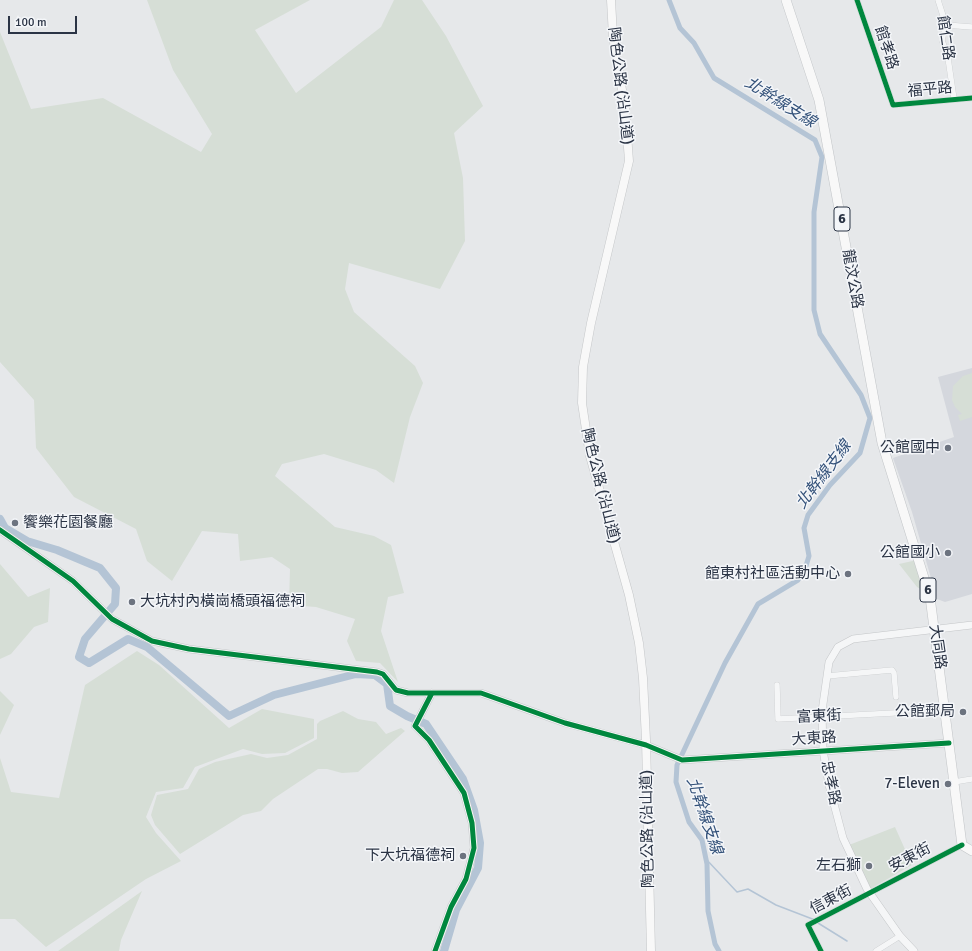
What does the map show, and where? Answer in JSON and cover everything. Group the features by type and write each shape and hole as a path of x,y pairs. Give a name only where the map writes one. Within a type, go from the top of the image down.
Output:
{"main road":[{"name":"陶色公路 (沿山道)","path":"611,0 613,36 625,108 629,161 589,330 583,366 582,403 590,456 629,595 639,642 643,678 646,745 651,951"},
{"name":"龍汶公路","path":"786,0 819,100 882,443"},
{"name":"大同路","path":"882,443 930,596 962,845"},
{"path":"962,845 972,851"}],"street":[{"name":"館孝路","path":"857,0 892,104"},
{"name":"館仁路","path":"938,0 946,25 942,40 948,58 954,99"},
{"path":"946,25 972,27"},
{"name":"福平路","path":"892,104 972,98"},
{"path":"0,530 73,581 112,619 152,641 196,650 377,672 383,674 396,690 408,693 481,694 565,723 646,745"},
{"name":"忠孝路","path":"914,951 900,936 870,893 843,838 829,786 823,750 822,717 827,676 831,658 838,648 845,642 853,639 972,625"},
{"path":"827,676 892,670 894,673 896,696"},
{"name":"富東街","path":"777,685 778,719 894,713"},
{"path":"432,693 415,726 429,740 464,793 472,829 474,848 466,879 451,907 435,951"},
{"name":"大東路","path":"646,745 682,760 949,743"},
{"path":"954,782 972,779"},
{"name":"安東街","path":"870,893 962,845"},
{"name":"信東街","path":"821,951 808,925 870,893"},
{"path":"876,951 900,936"}],"shaded area":[{"path":"147,0 310,0 255,30 296,93 381,27 394,0 422,0 446,36 483,106 454,133 463,178 465,241 440,289 349,263 345,289 354,312 415,366 423,383 410,417 394,483 376,470 324,454 282,464 275,476 335,527 374,536 391,545 404,593 388,597 381,631 398,682 380,663 356,661 347,641 355,619 316,607 289,605 290,569 272,557 240,561 238,534 202,531 172,581 147,561 136,529 74,497 36,448 34,400 0,362 0,32 31,109 103,98 201,152 212,134 173,70"},
{"path":"972,368 972,594 945,602 937,599 912,512 893,458 954,437 938,377"},
{"path":"972,373 972,417 960,421 958,415 962,414 955,407 952,400 953,386 963,376"},
{"path":"917,560 924,591 917,587 899,564"},
{"path":"0,564 28,597 50,588 48,622 34,627 11,654 0,659"},
{"path":"137,651 159,665 229,728 262,709 314,719 314,738 285,753 262,754 243,749 195,767 183,788 156,792 146,817 156,833 181,861 146,879 46,947 15,919 0,919 0,758 11,792 59,798 85,685"},
{"path":"0,691 14,705 0,735"},
{"path":"343,711 358,719 376,722 386,734 401,728 405,731 358,772 342,773 327,769 318,769 273,799 261,811 243,815 180,854 155,825 151,815 157,795 188,789 199,769 215,762 251,754 267,758 288,755 317,739 317,724 320,721"},
{"path":"895,827 912,865 870,889 849,845"},
{"path":"142,891 121,940 119,951 58,951"}],"waterway":[{"name":"北幹線支線","path":"669,0 680,28 694,43 714,78 815,140 822,157 814,212 814,310 820,334 861,395 870,418 860,453 830,485 808,515 804,528 809,556 805,569 798,580 758,604 725,663 677,765 676,782 689,822 702,840 707,864 708,911 715,944 719,951"},
{"path":"0,519 5,528 27,541 57,550 100,568 116,588 115,604 85,639 79,657 89,663 128,639 147,647 229,716 274,695 356,674 375,675 387,684 390,706 407,716 426,724 463,779 474,810 480,843 478,868 456,910 444,951"},
{"path":"705,858 737,892 748,889 776,905 815,920"},
{"path":"818,923 847,941"}],"cycle path":[{"path":"857,0 893,105 972,98"},
{"path":"0,530 73,581 112,619 152,641 189,649 377,672 383,674 396,690 408,693 481,693 565,723 646,745 682,760 949,743"},
{"path":"432,693 415,726 429,740 464,793 472,823 474,848 466,879 451,907 435,951"},
{"path":"821,951 808,925 962,845"}],"place":[{"name":"公館國中","path":"948,448"},
{"name":"饗樂花園餐廳","path":"15,523"},
{"name":"公館國小","path":"948,553"},
{"name":"館東村社區活動中心","path":"848,574"},
{"name":"大坑村內橫崗橋頭福德祠","path":"132,602"},
{"name":"公館郵局","path":"963,712"},
{"name":"7-Eleven","path":"948,784"},
{"name":"下大坑福德祠","path":"463,856"},
{"name":"左石獅","path":"869,866"}]}
